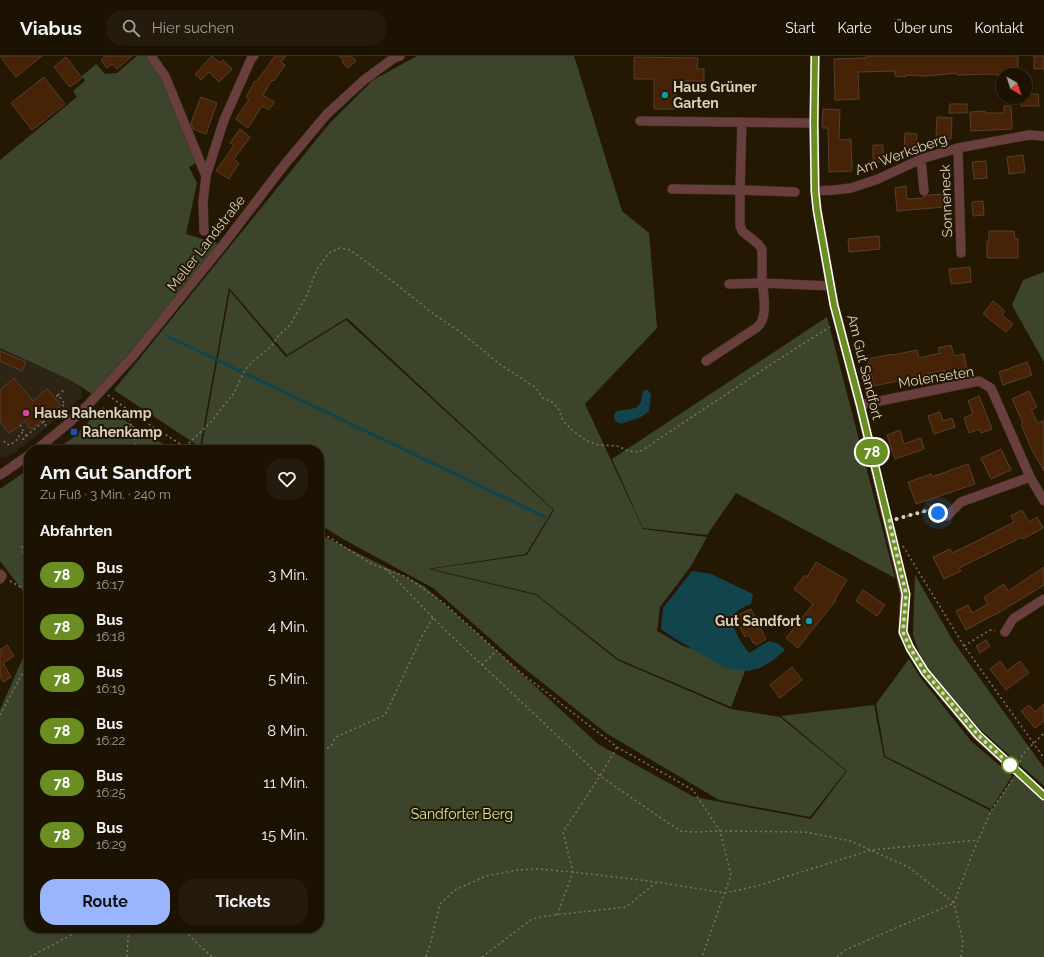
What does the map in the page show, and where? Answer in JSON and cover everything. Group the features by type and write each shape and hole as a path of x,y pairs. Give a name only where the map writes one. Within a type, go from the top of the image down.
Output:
{"street":[{"path":"151,56 165,76 206,176"},
{"path":"204,231 203,202 206,176 224,120 254,56"},
{"name":"Meller Landstraße","path":"42,445 97,396 133,356 285,164 327,114 364,80 394,58 400,56"},
{"name":"Am Gut Sandfort","path":"815,56 814,123 815,191 817,210 838,322 860,404 906,594 903,632 910,648 925,672 978,735 1044,796"},
{"path":"640,121 814,123"},
{"path":"706,361 756,328 761,323 763,317 764,294 762,283 762,249 742,231 740,225 742,122"},
{"name":"Am Werksberg","path":"815,191 851,188 878,179 921,159 958,148 1029,135 1044,136"},
{"name":"Sonneneck","path":"958,148 961,253"},
{"path":"921,159 924,191"},
{"path":"672,189 795,192"},
{"path":"729,284 762,283 831,286"},
{"name":"Molenseten","path":"860,404 979,381 992,388 1030,477 1044,501"},
{"path":"0,475 24,458"},
{"path":"946,516 961,502 1030,477"},
{"path":"1005,632 1012,619 1044,599"}],"path":[{"path":"204,231 220,228 230,235"},
{"path":"188,445 210,423 234,393 245,370 253,361 270,347 278,336 290,325 307,294 317,269 329,253 340,248 350,250 459,331 501,365 536,388 543,398 552,402 558,408 564,421 572,430 585,440 598,445 617,446 635,452 641,451 838,322"},
{"path":"54,398 64,390"},
{"path":"107,394 139,418 182,445"},
{"path":"19,438 23,440 65,404 58,395"},
{"path":"126,408 136,445"},
{"path":"43,422 54,436"},
{"path":"20,425 26,436"},
{"path":"4,441 6,444 10,445 19,438 20,434 23,433"},
{"path":"889,521 929,510 946,516"},
{"path":"324,534 372,564 407,577 445,604 520,672 617,747 693,790 720,831 731,875 702,957"},
{"path":"900,541 964,646 1044,758"},
{"path":"24,544 22,546 24,555"},
{"path":"386,569 433,618 600,776 680,831 805,832 851,841 910,868 954,903"},
{"path":"1,576 24,589"},
{"path":"324,751 331,746 336,738 385,715 423,634 433,618"},
{"path":"964,646 990,630 1005,632"},
{"path":"482,665 496,650"},
{"path":"0,715 24,670"},
{"path":"961,957 963,942 954,903 971,857 991,811 1018,772 1022,755 1044,733"},
{"path":"557,915 573,872 563,832 600,776 617,747"},
{"path":"426,957 440,904 455,890 486,876 517,870 538,869 657,882 725,893 757,886 871,850 978,840"},
{"path":"482,957 532,919 626,907 657,882"},
{"path":"837,957 845,950 954,903"},
{"path":"30,957 75,933"},
{"path":"127,957 129,933"},
{"path":"186,933 212,957"}],"shaded area":[{"path":"0,348 70,380 81,388 82,397 25,445 17,449 18,451 4,458 3,456 0,457"}],"green space":[{"path":"137,56 151,56 165,76 196,163 189,167 197,183 186,234 223,245 97,397 70,380 0,348 0,160 77,97 73,91 85,81 82,76 96,64 105,74 117,73"},
{"path":"417,56 574,56 622,211 649,233 657,328 585,404 643,529 707,537 691,566 660,607 657,631 683,646 747,666 731,707 618,659 536,594 431,569 527,555 554,510 347,318 287,355 229,288 200,445 197,445 114,390 329,124 373,80"},
{"path":"1044,272 1044,362 1012,305 1023,280"},
{"path":"230,291 286,357 346,320 553,510 526,554 428,569 536,595 617,660 731,709 780,717 846,771 810,817 719,800 606,733 520,665 433,588 324,527 324,445 202,445"},
{"path":"827,317 895,578 736,493 707,535 643,528 612,459"},
{"path":"103,407 165,445 62,445 74,437"},
{"path":"24,472 24,592 0,561 0,489"},
{"name":"Sandforter Berg","path":"324,536 424,586 598,744 694,797 811,819 847,771 781,716 874,705 884,757 991,811 1017,771 1044,796 1044,957 0,957 0,710 24,655 24,933 324,933"},
{"path":"915,575 953,641 1044,768 1044,786 981,730 929,670 919,652 913,635"},
{"path":"909,659 920,677 971,741 1012,776 991,809 885,756 876,704"}],"water":[{"path":"648,390 651,395 649,411 641,417 621,424 615,421 614,415 617,411 636,408 641,402 643,391"},
{"path":"692,571 711,574 753,594 751,604 738,611 733,622 736,633 749,653 769,641 777,643 785,650 772,661 760,668 748,671 725,668 661,629 663,608"}],"building":[{"path":"0,56 42,56 16,77"},
{"path":"105,56 132,56 117,69 112,64 107,68 101,60"},
{"path":"212,56 220,63 223,60 232,69 219,82 209,72 201,80 195,74"},
{"path":"275,56 286,56 281,62 285,65 274,81 272,80 263,95 274,102 269,110 262,106 248,128 236,119 249,99 246,97 255,81 256,82"},
{"path":"339,56 351,56 356,61 348,68"},
{"path":"866,56 1018,56 1018,68 996,68 996,74 957,75 957,73 926,76 906,75 906,77 895,76 895,71 858,72 859,99 835,100 834,59 866,58"},
{"path":"1034,56 1044,56 1044,69 1034,69"},
{"path":"66,57 82,78 70,87 54,67"},
{"name":"Haus Grüner Garten","path":"634,57 698,58 697,69 704,69 704,81 676,81 676,109 654,109 654,79 634,79"},
{"path":"44,77 65,104 32,130 11,103"},
{"path":"1032,94 1038,94 1039,106 1021,106 1021,104 1032,104"},
{"path":"201,97 217,103 206,134 193,129 191,123"},
{"path":"950,104 967,104 967,113 949,113"},
{"path":"1004,106 1011,106 1012,129 971,131 970,112 985,111 985,113 1004,113"},
{"path":"823,109 840,110 839,140 851,139 852,171 829,172 828,128 822,128"},
{"path":"937,117 952,118 951,139 936,138"},
{"path":"240,129 250,137 234,159 239,163 229,179 216,171 234,145 230,143"},
{"path":"905,133 917,134 916,151 904,150"},
{"path":"873,145 883,145 883,162 873,162"},
{"path":"1023,155 1025,172 1009,174 1007,157"},
{"path":"986,161 987,178 974,179 972,162"},
{"path":"906,186 907,199 923,198 928,195 943,194 944,207 897,211 895,188"},
{"path":"983,201 984,215 973,216 972,202"},
{"path":"989,231 1014,231 1015,239 1018,239 1018,258 987,258 987,241 989,241"},
{"path":"879,236 880,249 849,252 848,239"},
{"path":"970,267 971,282 951,284 949,269"},
{"path":"993,301 1005,311 1002,315 1013,324 1006,332 983,314"},
{"path":"951,345 954,356 964,354 967,370 945,375 944,370 923,375 924,378 906,382 906,379 874,386 868,359 917,350 919,358 940,353 938,348"},
{"path":"0,351 26,362 22,371 0,361"},
{"path":"1027,362 1032,375 1003,385 999,372"},
{"name":"Haus Rahenkamp","path":"14,378 33,401 47,389 61,405 31,429 25,421 9,433 0,422 0,390"},
{"path":"1029,391 1037,407 1031,410 1038,423 1044,421 1044,471 1032,450 1021,424 1023,423 1012,399"},
{"path":"979,396 992,429 981,433 979,429 969,433 964,418 973,414 968,401"},
{"path":"940,412 943,421 952,418 955,427 934,434 928,416"},
{"path":"900,430 904,444 921,438 924,449 895,459 887,435"},
{"path":"1001,449 1011,470 991,479 981,458"},
{"path":"968,464 975,484 916,504 908,482 931,474 932,477"},
{"path":"1022,510 1029,522 1037,517 1043,528 1023,539 1022,537 959,568 961,571 944,579 933,557 950,549 952,553 1014,522 1011,516"},
{"name":"Gut Sandfort","path":"816,562 847,580 835,599 836,600 798,648 786,638 813,604 794,589 805,575 807,577"},
{"path":"1044,567 1044,585 995,615 966,630 956,611 968,605 972,613 988,604 984,597 1004,584 1008,591"},
{"path":"863,590 885,605 877,616 856,601"},
{"path":"751,609 766,639 756,645 754,642 753,643 749,635 745,637 736,620 738,615"},
{"path":"986,640 990,646 980,653 976,646"},
{"path":"7,645 14,656 3,663 11,677 3,682 0,677 0,650"},
{"path":"1000,661 1007,671 1020,661 1029,673 1006,690 990,669"},
{"path":"792,667 802,680 780,698 770,685"},
{"path":"1044,704 1044,721 1035,728 1021,711 1029,705 1035,712"}],"waterway":[{"path":"167,336 545,517"}],"bus line":[{"name":"78","path":"815,56 814,123 815,191 817,210 834,305 860,404 906,594 903,632 910,648 925,672 978,735 1044,796"}],"place":[{"name":"Haus Grüner Garten","path":"665,95"},
{"name":"Haus Rahenkamp","path":"26,413"},
{"name":"Rahenkamp","path":"74,432"},
{"name":"Gut Sandfort","path":"809,621"}],"route":[{"path":"938,513 929,510 889,521 906,594 903,632 910,648 925,672 978,735 1010,765"}]}
